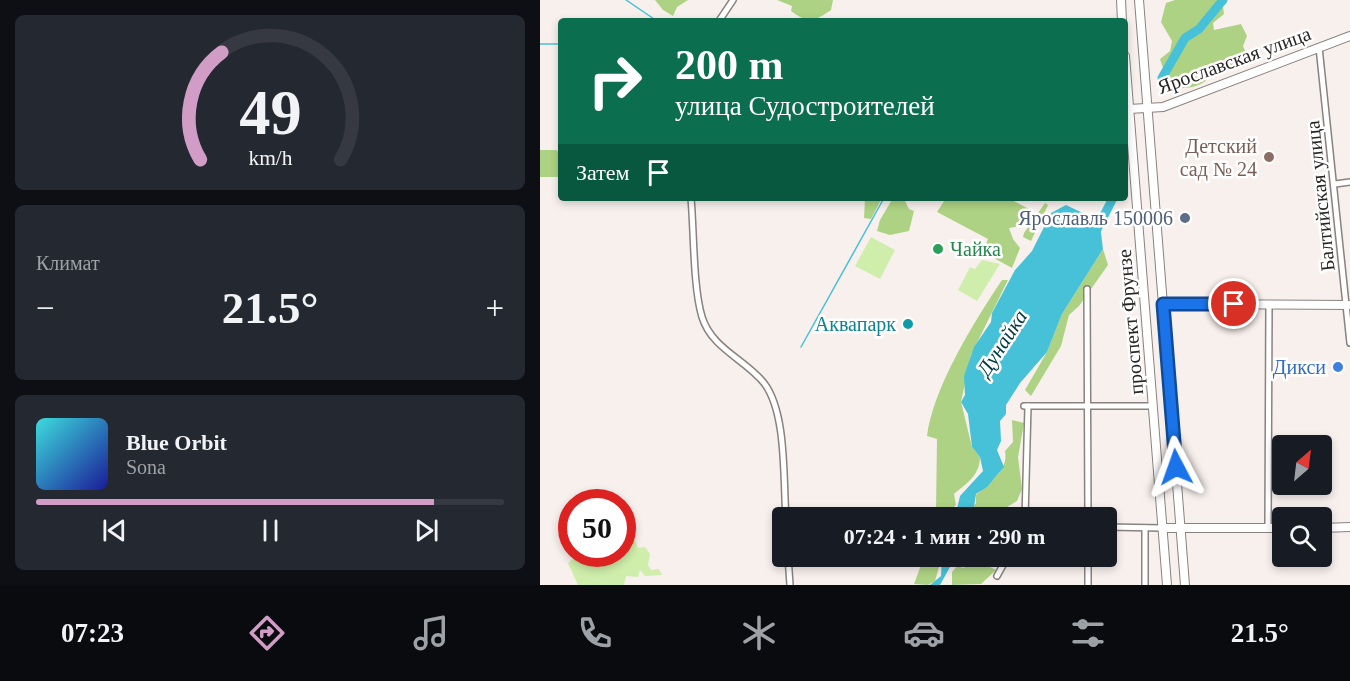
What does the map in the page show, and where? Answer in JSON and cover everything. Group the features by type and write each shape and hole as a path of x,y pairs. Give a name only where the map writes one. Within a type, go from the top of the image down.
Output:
{"main road":[{"path":"1120,0 1122,18"},
{"name":"проспект Фрунзе","path":"1139,0 1185,585"},
{"name":"Ярославская улица","path":"1129,109 1163,106 1350,36"},
{"name":"проспект Фрунзе","path":"1128,96 1167,585"},
{"path":"1163,304 1348,305"},
{"path":"1332,528 1350,527"},
{"path":"1162,528 1272,529"}],"street":[{"path":"721,18 733,0"},
{"name":"Балтийская улица","path":"1319,47 1348,305 1350,343"},
{"path":"1335,184 1350,182"},
{"path":"691,201 702,317 718,343 763,382 772,397 779,427 785,507"},
{"path":"1087,289 1088,507"},
{"path":"1268,529 1269,304"},
{"path":"1025,507 1026,406 1088,404 1153,406"},
{"path":"1117,527 1162,528"},
{"path":"1145,528 1145,585"},
{"path":"789,567 790,585"},
{"path":"997,576 1002,567"},
{"path":"1088,567 1088,585"}],"green space":[{"path":"655,0 688,0 677,7 673,16 663,10"},
{"path":"777,0 833,0 831,10 818,18 802,18 791,11 792,6"},
{"path":"1175,0 1222,0 1224,14 1213,23 1214,30 1241,24 1247,36 1243,46 1248,58 1241,67 1212,74 1204,82 1192,87 1179,88 1168,83 1160,59 1170,51 1172,41 1161,22 1166,3"},
{"path":"540,150 558,151 558,177 540,177"},
{"path":"865,201 880,201 871,219 864,218"},
{"path":"891,201 905,201 909,209 914,211 909,231 890,235 877,231 880,220"},
{"path":"944,201 1014,201 1031,210 1022,226 1009,228 1020,248 1012,268 983,252 988,239 937,212"},
{"path":"1045,203 1048,205 1031,241 1023,237 1024,233"},
{"path":"871,237 895,250 880,279 855,266"},
{"path":"1103,249 1108,265 1079,306 1069,315 1061,346 1031,396 1025,390 1047,352 1062,314"},
{"path":"982,260 1000,264 977,301 958,290 970,267 975,269"},
{"path":"1002,280 1008,280 971,355 961,402 972,447 980,457 978,469 972,478 954,494 956,505 954,507 936,507 937,439 927,436 931,417 946,376 980,314"},
{"path":"1012,420 1024,423 1018,457 1022,489 1017,501 1007,507 973,507 976,503 976,495 1001,470 1005,451 1013,442"},
{"path":"636,543 638,548 645,547 650,554 648,565 651,570 659,569 662,575 645,576 640,570 638,577 626,576 624,585 578,585 570,567 636,567"},
{"path":"920,567 939,567 935,581 928,585 914,584"},
{"path":"956,567 990,567 996,570 981,584 952,585 952,572"}],"water":[{"path":"1066,205 1087,215 1093,224 1100,225 1103,249 1062,314 1047,352 1020,383 1006,405 1006,414 1000,421 1001,441 997,450 1004,467 987,487 976,494 974,507 957,507 960,496 983,471 980,457 972,447 968,414 961,402 965,395 964,376 974,347 991,322 992,313 1015,270 1032,251 1051,213"},
{"path":"941,567 950,567 940,585 930,585 941,576"}],"waterway":[{"path":"626,0 653,18"},
{"name":"Дунайка","path":"1162,78 1185,38 1199,29 1223,0"},
{"path":"540,44 558,44"},
{"path":"801,347 882,201"},
{"name":"Дунайка","path":"1094,235 1111,201"}],"place":[{"name":"Детский сад № 24","path":"1269,157"},
{"name":"Ярославль 150006","path":"1185,218"},
{"name":"Чайка","path":"938,249"},
{"name":"Аквапарк","path":"908,324"},
{"name":"Дикси","path":"1338,367"}],"route":[{"path":"1176,467 1163,304 1234,304"}]}
